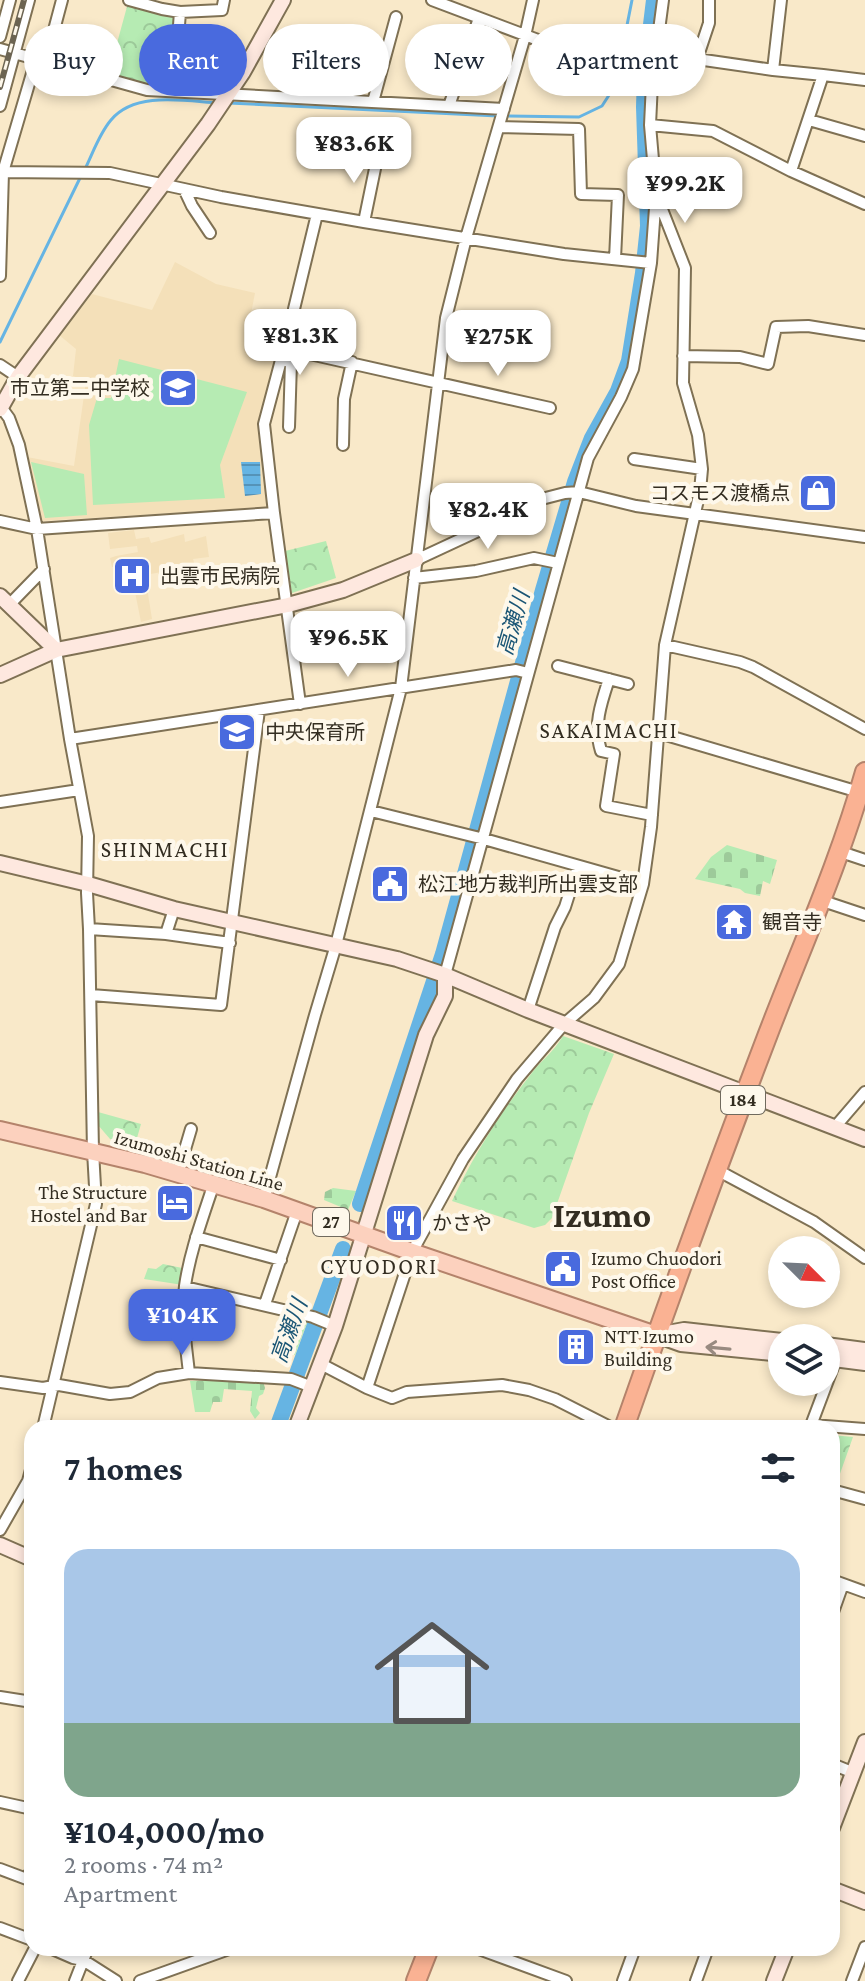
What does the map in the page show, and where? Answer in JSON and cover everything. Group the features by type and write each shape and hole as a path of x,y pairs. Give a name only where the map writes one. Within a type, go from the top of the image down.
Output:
{"highway":[{"name":"184","path":"627,1420 865,772"},
{"path":"416,1981 426,1956"}],"main road":[{"name":"Izumoshi Station Line","path":"0,1130 214,1183 656,1335"}],"street":[{"path":"0,37 10,0"},
{"path":"0,106 29,0"},
{"path":"54,24 62,0"},
{"path":"129,0 180,12 222,10 224,0"},
{"path":"247,64 283,0"},
{"path":"432,0 528,37"},
{"path":"264,1199 336,945 401,688 446,318 533,0"},
{"path":"660,24 663,0"},
{"path":"709,0 709,23 697,59 865,80"},
{"path":"773,70 781,0"},
{"path":"179,24 180,12"},
{"path":"373,102 396,17"},
{"path":"449,106 479,18"},
{"path":"0,49 24,56"},
{"path":"791,171 823,75"},
{"path":"0,276 1,172 28,96"},
{"path":"45,1420 96,1204 88,836 37,529 19,445 9,418 0,408 18,377 227,96"},
{"path":"247,96 504,109"},
{"path":"299,1420 335,1326 426,1035 445,996 445,975 588,458 633,369 651,263 656,194 650,125 651,96"},
{"path":"809,120 865,136"},
{"path":"650,125 713,131 865,204"},
{"path":"499,127 579,129 581,194 618,195 615,259"},
{"path":"364,222 378,154"},
{"path":"1,172 110,173 364,222 564,254 651,263"},
{"path":"184,189 210,233"},
{"path":"367,1388 412,1252 463,1159 517,1079 564,1024 594,998 619,964 643,884 652,815 665,645 700,491 702,469 698,435 683,383 685,268 656,194"},
{"path":"301,352 294,309 317,214"},
{"path":"683,356 740,357 768,364 776,327 808,326 865,335"},
{"path":"289,427 291,362 297,351 550,408"},
{"path":"291,362 281,360 264,424 300,704"},
{"path":"343,445 344,399 352,362"},
{"path":"0,365 18,377"},
{"path":"634,459 702,469"},
{"path":"0,675 56,650 288,605 343,590 489,526 526,503 565,493 579,492 636,506 865,537"},
{"path":"0,521 37,529 274,513"},
{"path":"414,578 476,571 534,558 558,563"},
{"path":"44,569 4,600 56,650"},
{"path":"665,645 753,667 865,729"},
{"path":"558,666 628,684"},
{"path":"70,739 516,670 528,673"},
{"path":"609,679 598,716 601,751 614,754 606,806 652,815"},
{"path":"91,995 221,1005 259,710"},
{"path":"659,733 859,792"},
{"path":"0,802 79,790"},
{"path":"371,811 643,884"},
{"path":"838,851 865,860"},
{"path":"0,863 174,909 397,959 865,1139"},
{"path":"528,1010 578,866"},
{"path":"820,900 865,915"},
{"path":"166,934 174,909"},
{"path":"89,929 166,934 230,943"},
{"path":"835,1127 865,1092"},
{"path":"178,1173 191,1129"},
{"path":"717,1170 814,1222 865,1258"},
{"path":"189,1373 184,1322 185,1287 196,1237 214,1183"},
{"path":"265,1304 297,1211"},
{"path":"196,1237 281,1260"},
{"path":"185,1287 265,1304 335,1326"},
{"path":"656,1335 684,1330 768,1339"},
{"path":"656,1335 681,1344 768,1353"},
{"path":"840,1352 865,1350"},
{"path":"840,1355 865,1363"},
{"path":"321,1364 392,1398 407,1392 502,1385 555,1399 596,1420"},
{"path":"0,1382 43,1388 59,1385 110,1394 130,1392 158,1378 189,1373 291,1379 312,1387"},
{"path":"813,1420 820,1396"},
{"path":"840,1428 865,1429"},
{"path":"0,1530 24,1488"},
{"path":"840,1492 865,1499"},
{"path":"17,1500 24,1500"},
{"path":"0,1545 24,1556"},
{"path":"840,1583 865,1592"},
{"path":"840,1592 843,1584"},
{"path":"0,1697 24,1701"},
{"path":"840,1808 865,1745"},
{"path":"840,1767 854,1773"},
{"path":"0,1802 24,1807"},
{"path":"0,1869 24,1878"},
{"path":"840,1892 865,1902"},
{"path":"0,1928 24,1937"},
{"path":"852,1981 865,1947"},
{"path":"18,1981 31,1956"},
{"path":"68,1956 83,1960 116,1981"},
{"path":"75,1981 85,1956"},
{"path":"140,1981 210,1956"},
{"path":"494,1956 540,1977 566,1981"},
{"path":"623,1981 632,1956"},
{"path":"696,1981 705,1956"},
{"path":"774,1981 784,1956"}],"shaded area":[{"name":"市立第二中学校","path":"175,262 216,284 255,293 244,350 278,363 269,396 273,507 40,521 27,457 74,466 86,381 73,376 76,349 59,335 92,294 152,310"},
{"name":"出雲市民病院","path":"134,530 136,539 149,537 151,543 184,534 185,542 206,536 209,557 193,559 195,566 145,575 152,619 141,622 132,577 120,579 118,567 112,567 110,558 138,552 137,546 110,549 108,533"}],"green space":[{"path":"128,3 177,17 176,24 139,24 139,85 123,80 122,24"},
{"path":"119,359 247,392 220,465 225,498 93,505 89,425 97,398 111,398"},
{"path":"31,462 84,474 87,515 45,518"},
{"path":"326,541 336,578 292,593 285,551"},
{"path":"727,845 777,860 770,884 763,881 760,896 695,879 711,857"},
{"path":"563,1036 614,1054 589,1113 552,1218 545,1225 534,1228 452,1201 498,1119"},
{"path":"98,1112 141,1124 135,1145 110,1139 98,1125"},
{"path":"333,1188 356,1191 348,1210 324,1200 325,1192"},
{"path":"163,1264 187,1269 183,1285 144,1279 148,1268 156,1269"},
{"path":"279,1317 308,1320 295,1355 286,1352 276,1340"},
{"path":"190,1381 263,1381 265,1388 256,1408 260,1413 255,1419 250,1411 252,1391 224,1389 222,1402 213,1402 210,1412 195,1412"},
{"path":"840,1436 853,1437 840,1474"}],"water":[{"path":"241,462 260,462 261,494 245,496"}],"waterway":[{"path":"505,116 579,117 602,106 617,76 632,0"},
{"name":"高瀬川","path":"360,1204 443,954 575,482 592,438 618,391 629,361 648,226 644,107 654,0"},
{"path":"85,169 107,125 121,111 133,105 161,100 218,103"},
{"path":"229,103 498,116"},
{"path":"0,342 81,176"},
{"name":"高瀬川","path":"280,1420 343,1249"}],"railway":[{"path":"0,87 24,0"}],"place":[{"name":"市立第二中学校","path":"178,388"},
{"name":"コスモス渡橋点","path":"818,493"},
{"name":"出雲市民病院","path":"132,576"},
{"name":"中央保育所","path":"237,732"},
{"name":"松江地方裁判所出雲支部","path":"390,884"},
{"name":"観音寺","path":"734,922"},
{"name":"The Structure Hostel and Bar","path":"175,1203"},
{"name":"かさや","path":"404,1223"},
{"name":"Izumo Chuodori Post Office","path":"563,1269"},
{"name":"NTT Izumo Building","path":"576,1347"}],"district":[{"name":"SAKAIMACHI","path":"609,730"},
{"name":"SHINMACHI","path":"165,849"},
{"name":"Izumo","path":"602,1215"},
{"name":"CYUODORI","path":"379,1266"}]}
